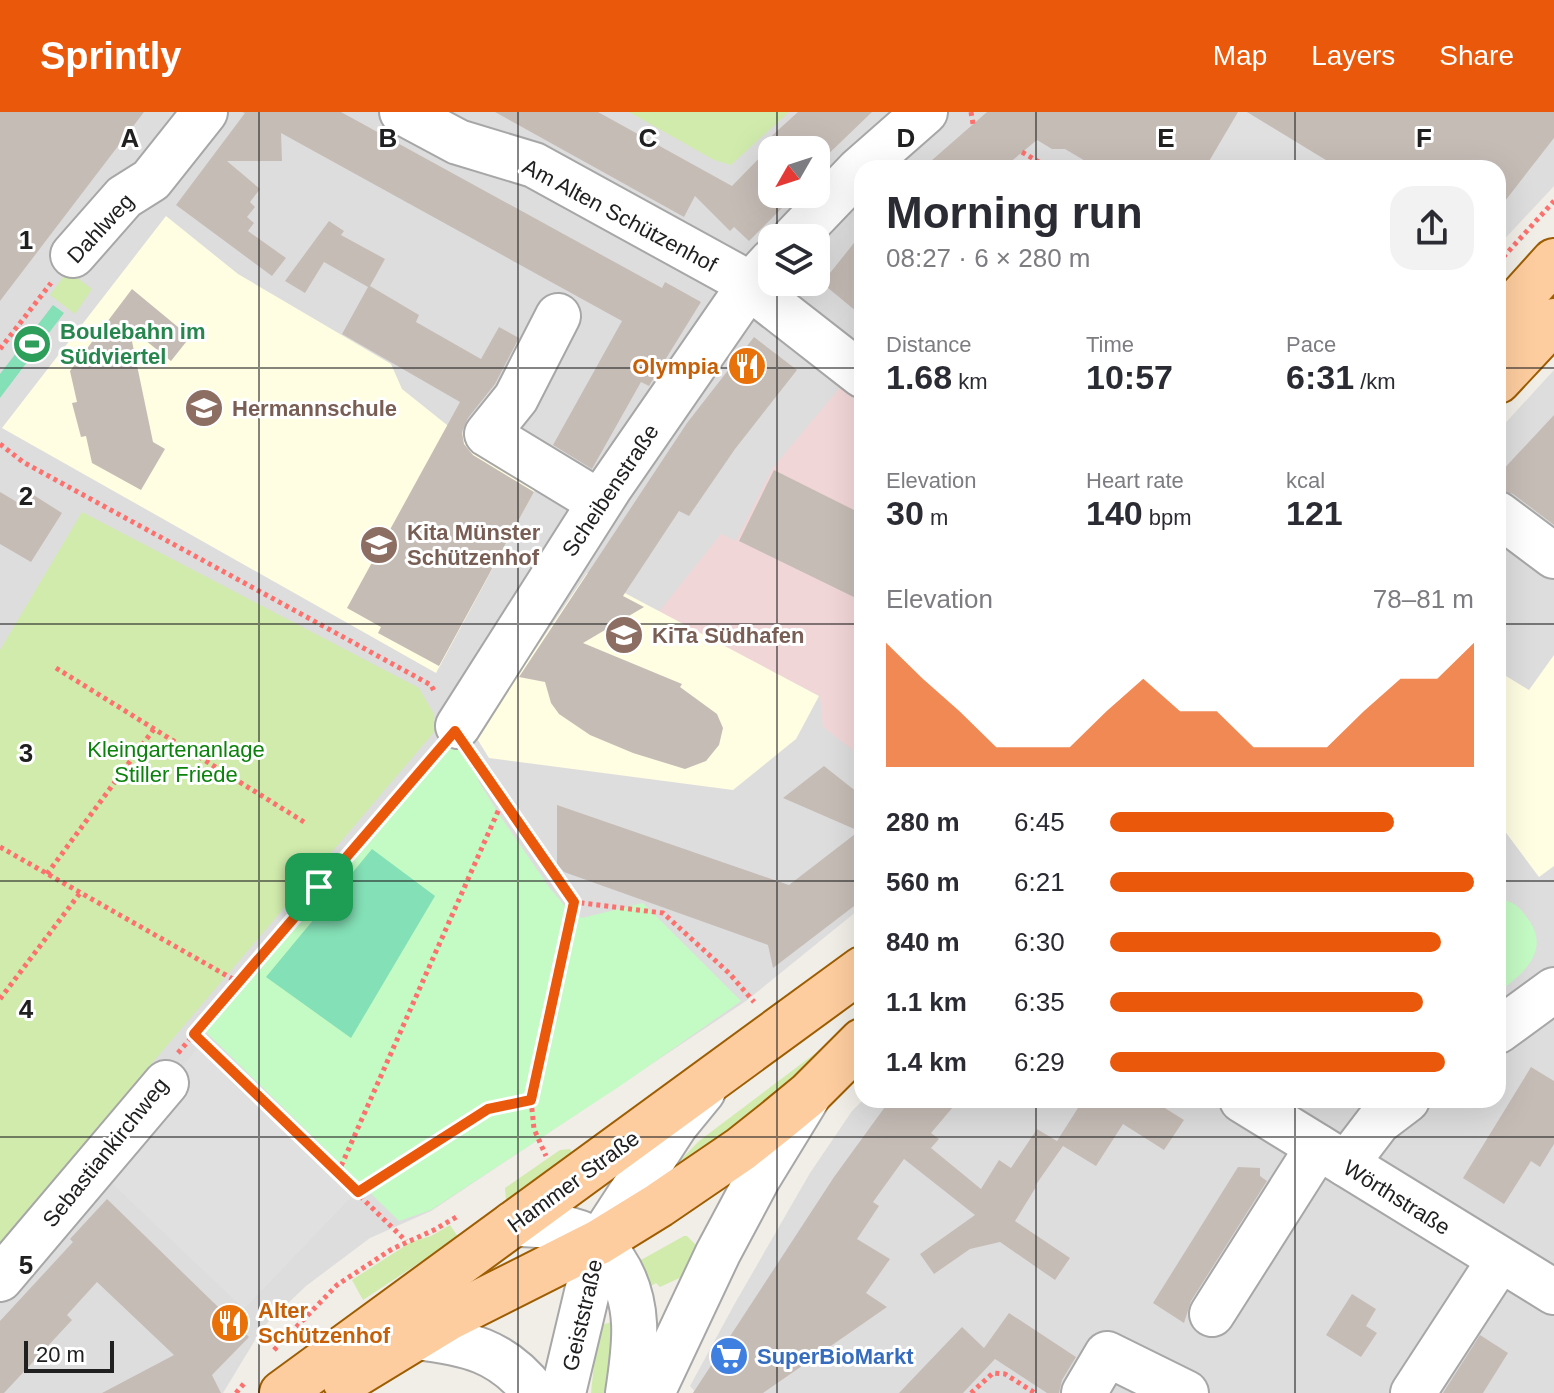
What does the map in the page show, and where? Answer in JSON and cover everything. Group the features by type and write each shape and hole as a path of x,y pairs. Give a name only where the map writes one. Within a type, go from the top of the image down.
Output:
{"main road":[{"path":"1506,314 1554,261"},
{"path":"1506,372 1554,321"},
{"name":"Hammer Straße","path":"282,1393 854,975"},
{"path":"327,1393 415,1337 599,1242 741,1149 809,1094 854,1049"}],"street":[{"name":"Dahlweg","path":"73,255 124,197 151,180 205,112"},
{"name":"Am Alten Schützenhof","path":"402,112 458,142 534,165 734,275 758,273"},
{"path":"870,160 925,112"},
{"path":"807,224 854,175"},
{"name":"Scheibenstraße","path":"453,730 599,502 758,276"},
{"name":"Am Alten Schützenhof","path":"783,296 854,367"},
{"path":"558,316 516,398 487,434 599,502"},
{"path":"1506,520 1554,556"},
{"path":"1506,1025 1554,990"},
{"name":"Geiststraße","path":"563,1393 599,1242 676,1124 712,1080"},
{"name":"Sebastiankirchweg","path":"0,1279 166,1083"},
{"path":"652,1393 718,1253 758,1178 809,1094"},
{"name":"Wörthstraße","path":"1255,1108 1499,1261 1554,1292"},
{"path":"1212,1314 1332,1156 1396,1108"},
{"path":"513,1224 549,1226 599,1242 618,1267 633,1304 636,1323 628,1393"},
{"path":"1413,1393 1499,1261"},
{"path":"415,1337 471,1347 498,1357 518,1372 535,1393"},
{"path":"1084,1393 1107,1354 1186,1393"}],"path":[{"path":"971,112 973,124"},
{"path":"1022,152 1036,160"},
{"path":"1506,254 1554,201"},
{"name":"Dahlweg","path":"0,349 73,255"},
{"path":"0,444 23,462 431,685 453,730 574,902 531,1100 534,1129 546,1157"},
{"path":"56,668 304,822"},
{"path":"47,874 154,729"},
{"name":"Sebastiankirchweg","path":"166,1083 174,1057 453,730"},
{"path":"338,1173 504,799"},
{"path":"0,847 238,982"},
{"path":"0,999 80,893"},
{"path":"574,902 663,913 729,973 763,1014"},
{"path":"194,1034 406,1241"},
{"path":"358,1192 488,1109 531,1100"},
{"path":"971,1393 988,1376 998,1373 1005,1374 1035,1393"}],"shaded area":[{"path":"0,112 1554,112 1554,186 1506,237 1506,160 854,160 854,913 746,1001 431,1211 370,1238 306,1286 263,1327 223,1393 0,1393"},
{"path":"1238,112 1247,112 1326,160 1210,160"},
{"name":"Hermannschule","path":"166,216 238,274 391,364 402,389 447,425 542,477 436,673 2,428"},
{"path":"1554,370 1554,1393 696,1393 690,1386 734,1305 810,1173 855,1108 1506,1108 1506,422"},
{"path":"854,371 854,751 823,727 820,696 658,613 721,534 736,541 772,469"},
{"name":"KiTa Südhafen","path":"587,573 819,696 796,739 733,790 489,758 476,737"},
{"path":"1554,655 1554,866 1539,877 1506,833 1506,676 1529,690"},
{"path":"197,1049 351,1197 244,1309 96,1168"}],"green space":[{"path":"629,112 789,112 763,136 758,136 758,140 731,165 714,160"},
{"path":"68,271 92,289 75,314 50,295"},
{"name":"Boulebahn im Südviertel","path":"53,305 64,313 0,398 0,374"},
{"name":"Kleingartenanlage Stiller Friede","path":"82,512 419,688 434,714 435,731 147,1069 0,1249 0,650"},
{"path":"459,732 479,782 564,905 582,918 643,903 741,1001 623,1084 431,1210 399,1221 206,1032 374,837"},
{"path":"372,849 435,896 351,1038 266,977"},
{"path":"1506,901 1523,912 1537,941 1531,960 1506,986"},
{"path":"854,1020 854,1029 792,1089 666,1175 699,1141 817,1052"},
{"path":"570,1149 572,1153 506,1199 505,1188 560,1150"},
{"path":"450,1225 458,1237 363,1300 352,1280 411,1242 431,1236"},
{"path":"684,1236 700,1249 688,1274 660,1287 656,1283 644,1290 632,1265"},
{"path":"623,1319 608,1393 591,1393 598,1326"}],"building":[{"path":"0,112 144,112 0,301"},
{"path":"242,112 341,112 662,288 665,282 701,302 649,386 641,382 592,469 553,445 622,321 281,133 282,161 227,161 260,189 250,202 255,207 247,217 254,223 248,231 286,258 272,276 176,205 245,113"},
{"path":"495,112 598,112 732,186 758,159 758,208 782,208 766,224 758,224 758,232 749,241 734,227 730,231 695,196 684,217"},
{"path":"798,112 872,112 830,152 830,136 772,136"},
{"path":"987,112 1238,112 1210,160 1084,160 1065,149 1052,149 1037,140 1013,160 932,160"},
{"path":"1247,112 1554,112 1554,138 1506,200 1506,160 1326,160"},
{"path":"329,221 344,231 341,235 385,259 370,286 419,315 416,322 481,359 499,327 519,338 495,384 468,418 462,432 464,444 473,455 534,492 439,666 378,633 381,627 347,608 460,402 342,334 368,287 324,262 305,293 285,281"},
{"path":"854,243 854,309 830,290 830,273"},
{"path":"132,289 190,337 171,361 129,327 153,442 165,449 141,490 92,463 86,436 81,437 72,403 77,402 70,371"},
{"path":"754,337 797,370 735,449 689,516 679,511 623,596 644,607 583,643 682,684 680,687 717,714 723,728 719,745 706,761 685,769 633,753 590,735 559,714 551,703 545,682 519,677 687,423"},
{"path":"1554,415 1554,525 1513,494 1506,492 1506,466"},
{"path":"774,470 854,510 854,597 739,541"},
{"path":"24,489 62,513 31,562 0,544 0,492 17,502"},
{"path":"824,766 854,790 854,829 783,798"},
{"path":"557,805 789,885 854,835 854,906 773,968 768,945 564,872 557,864"},
{"path":"1531,1067 1554,1081 1554,1144 1540,1167 1531,1161 1504,1204 1463,1178"},
{"path":"884,1108 952,1108 931,1133 939,1139 931,1148 981,1189 999,1160 1011,1168 1037,1129 1057,1141 1078,1108 1165,1108 1184,1120 1164,1150 1123,1124 1096,1166 1063,1146 1015,1221 1070,1258 1055,1280 1000,1242 970,1249 934,1274 920,1254 975,1215 904,1159 873,1202 879,1206 857,1239 890,1259 866,1293 887,1307 763,1393 693,1393 834,1177"},
{"path":"1238,1167 1260,1168 1260,1176 1267,1181 1191,1301 1184,1323 1153,1303"},
{"path":"107,1199 249,1337 212,1375 221,1393 102,1393 174,1355 97,1282 67,1315 72,1320 4,1393 0,1393 0,1321 73,1242 70,1239"},
{"path":"1352,1294 1376,1309 1366,1326 1377,1333 1361,1357 1326,1335"},
{"path":"1009,1313 1076,1357 1062,1380 1059,1393 1047,1393 995,1359 963,1393 899,1393 962,1327 984,1348"},
{"path":"1480,1335 1508,1353 1483,1393 1443,1393"}],"place":[{"name":"Boulebahn im Südviertel","path":"32,344"},
{"name":"Olympia","path":"747,366"},
{"name":"Hermannschule","path":"204,408"},
{"name":"Kita Münster Schützenhof","path":"379,545"},
{"name":"KiTa Südhafen","path":"624,635"},
{"name":"Alter Schützenhof","path":"230,1323"},
{"name":"SuperBioMarkt","path":"729,1356"}],"route":[{"path":"455,731 574,902 531,1100 488,1109 358,1192 194,1034 319,887 455,731"}]}
